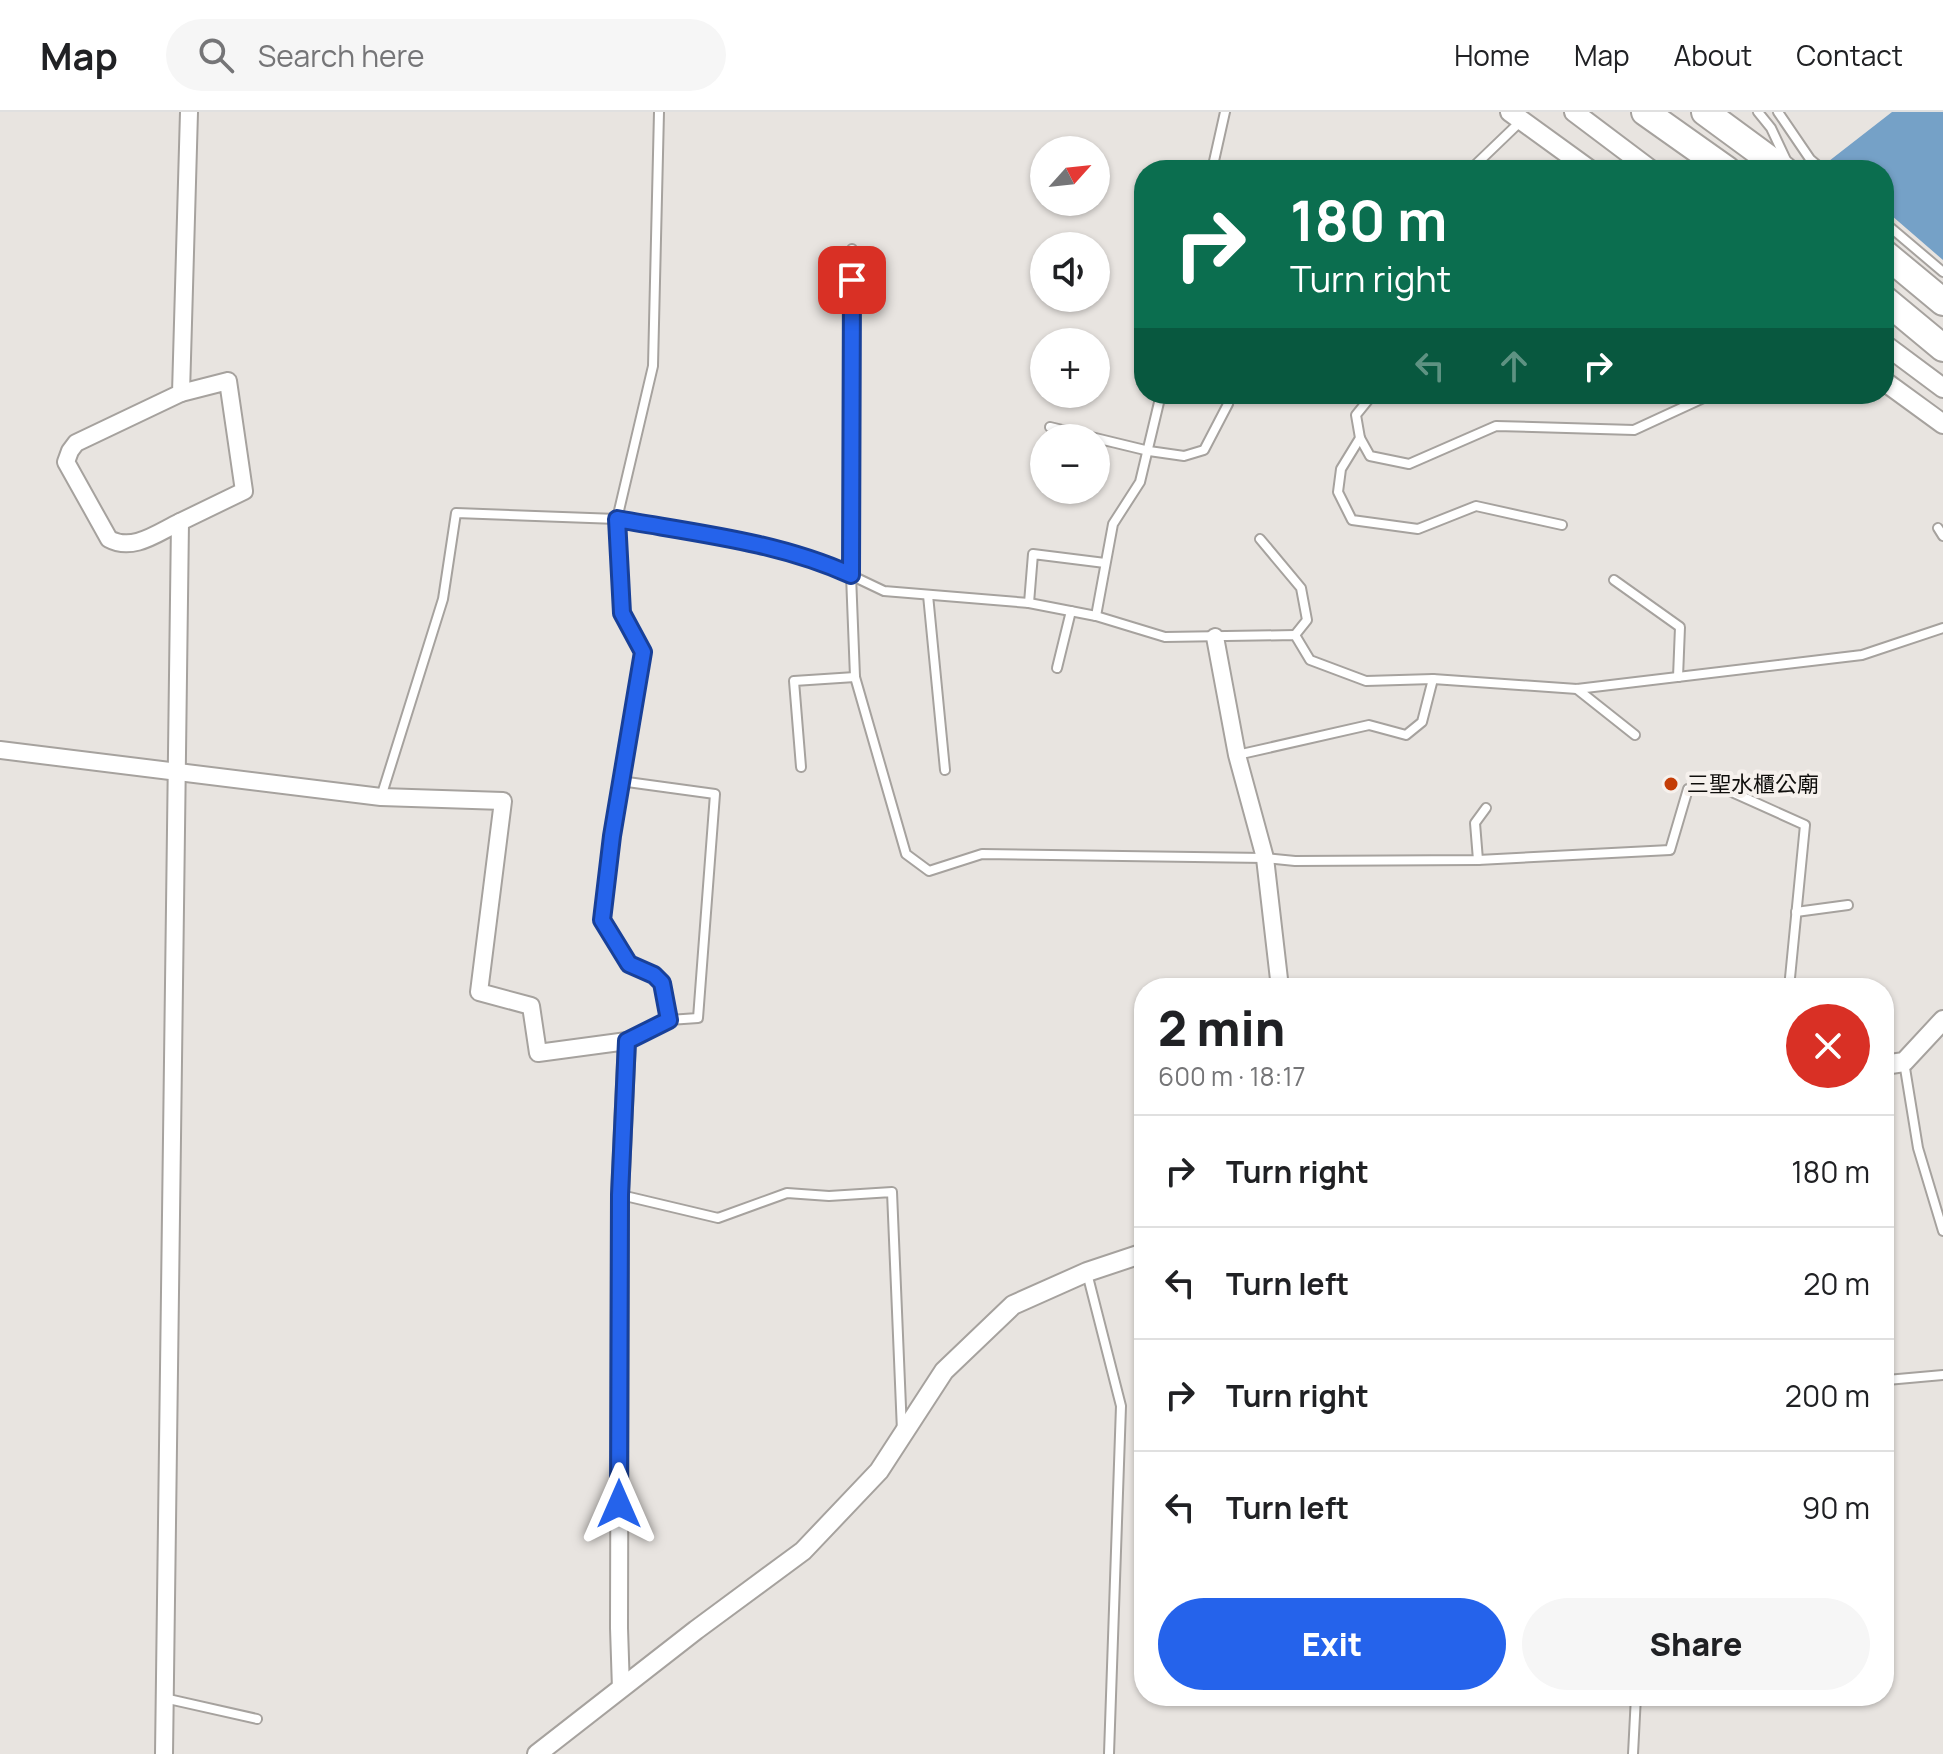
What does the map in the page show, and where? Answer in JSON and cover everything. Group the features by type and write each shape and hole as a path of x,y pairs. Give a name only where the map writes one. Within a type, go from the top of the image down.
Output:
{"highway":[{"path":"1645,112 1713,160"},
{"path":"1705,112 1770,160"},
{"path":"1894,261 1943,302"},
{"path":"1894,307 1943,348"}],"street":[{"path":"181,393 189,112"},
{"path":"1574,112 1638,160"},
{"path":"1516,116 1576,160"},
{"path":"1894,351 1943,388"},
{"path":"228,381 244,491 180,522 131,545 120,545 109,539 66,462 76,443 181,393 228,381"},
{"path":"1894,388 1943,424"},
{"path":"164,1754 180,522"},
{"path":"1215,637 1237,755 1265,858 1279,978"},
{"path":"0,750 381,797 503,801 479,992 531,1006 538,1053 627,1041 620,1195 621,1689"},
{"path":"1894,1064 1904,1062 1943,1020"},
{"path":"537,1754 803,1551 879,1471 944,1371 1013,1305 1087,1272 1134,1256"}],"lane":[{"path":"659,112 653,366 617,519 622,613 643,652 603,892 602,920 629,964 654,975 662,983 669,1020"},
{"path":"1214,160 1225,112"},
{"path":"1758,112 1771,128 1786,160"},
{"path":"1778,112 1811,160"},
{"path":"1479,160 1516,116"},
{"path":"1894,230 1943,272"},
{"path":"852,249 851,575 855,677 906,854 929,871 982,854 1295,861 1478,860 1670,850 1688,789 1723,788 1805,825 1790,978"},
{"path":"1096,616 1113,524 1140,482 1159,404"},
{"path":"1110,442 1184,456 1204,450 1228,404"},
{"path":"1365,404 1356,415 1360,438 1370,456 1409,464 1496,426 1634,430 1690,404"},
{"path":"1360,438 1341,469 1338,492 1352,520 1418,529 1476,506 1562,525"},
{"path":"381,797 443,599 456,513 617,519 740,541 821,561 884,591 1029,603 1096,616 1165,637 1295,635 1307,620 1301,588 1260,539"},
{"path":"1029,603 1033,554 1105,563"},
{"path":"1614,580 1680,627 1678,677"},
{"path":"928,595 945,770"},
{"path":"1057,668 1071,611"},
{"path":"1295,635 1310,660 1366,681 1433,679 1577,689 1862,655 1943,628"},
{"path":"801,767 794,681 855,677"},
{"path":"1237,755 1369,725 1406,735 1422,722 1433,679"},
{"path":"1577,689 1635,735"},
{"path":"620,781 715,794 698,1018 669,1020 627,1041"},
{"path":"1478,860 1475,823 1486,808"},
{"path":"1796,912 1848,905"},
{"path":"1904,1062 1918,1148 1943,1231"},
{"path":"620,1195 718,1218 787,1193 829,1196 892,1192 902,1436"},
{"path":"1087,1272 1121,1406 1109,1754"},
{"path":"1894,1379 1943,1375"},
{"path":"164,1698 257,1719"},
{"path":"1633,1754 1635,1706"}],"water":[{"path":"1892,112 1943,112 1943,260 1894,218 1894,160 1830,160"}],"place":[{"name":"三聖水櫃公廟","path":"1671,784"}],"route":[{"path":"619,1504 620,1195 627,1041 669,1020 662,983 654,975 629,964 602,920 603,892 643,652 622,613 617,519 740,541 821,561 851,575 852,280"}]}
